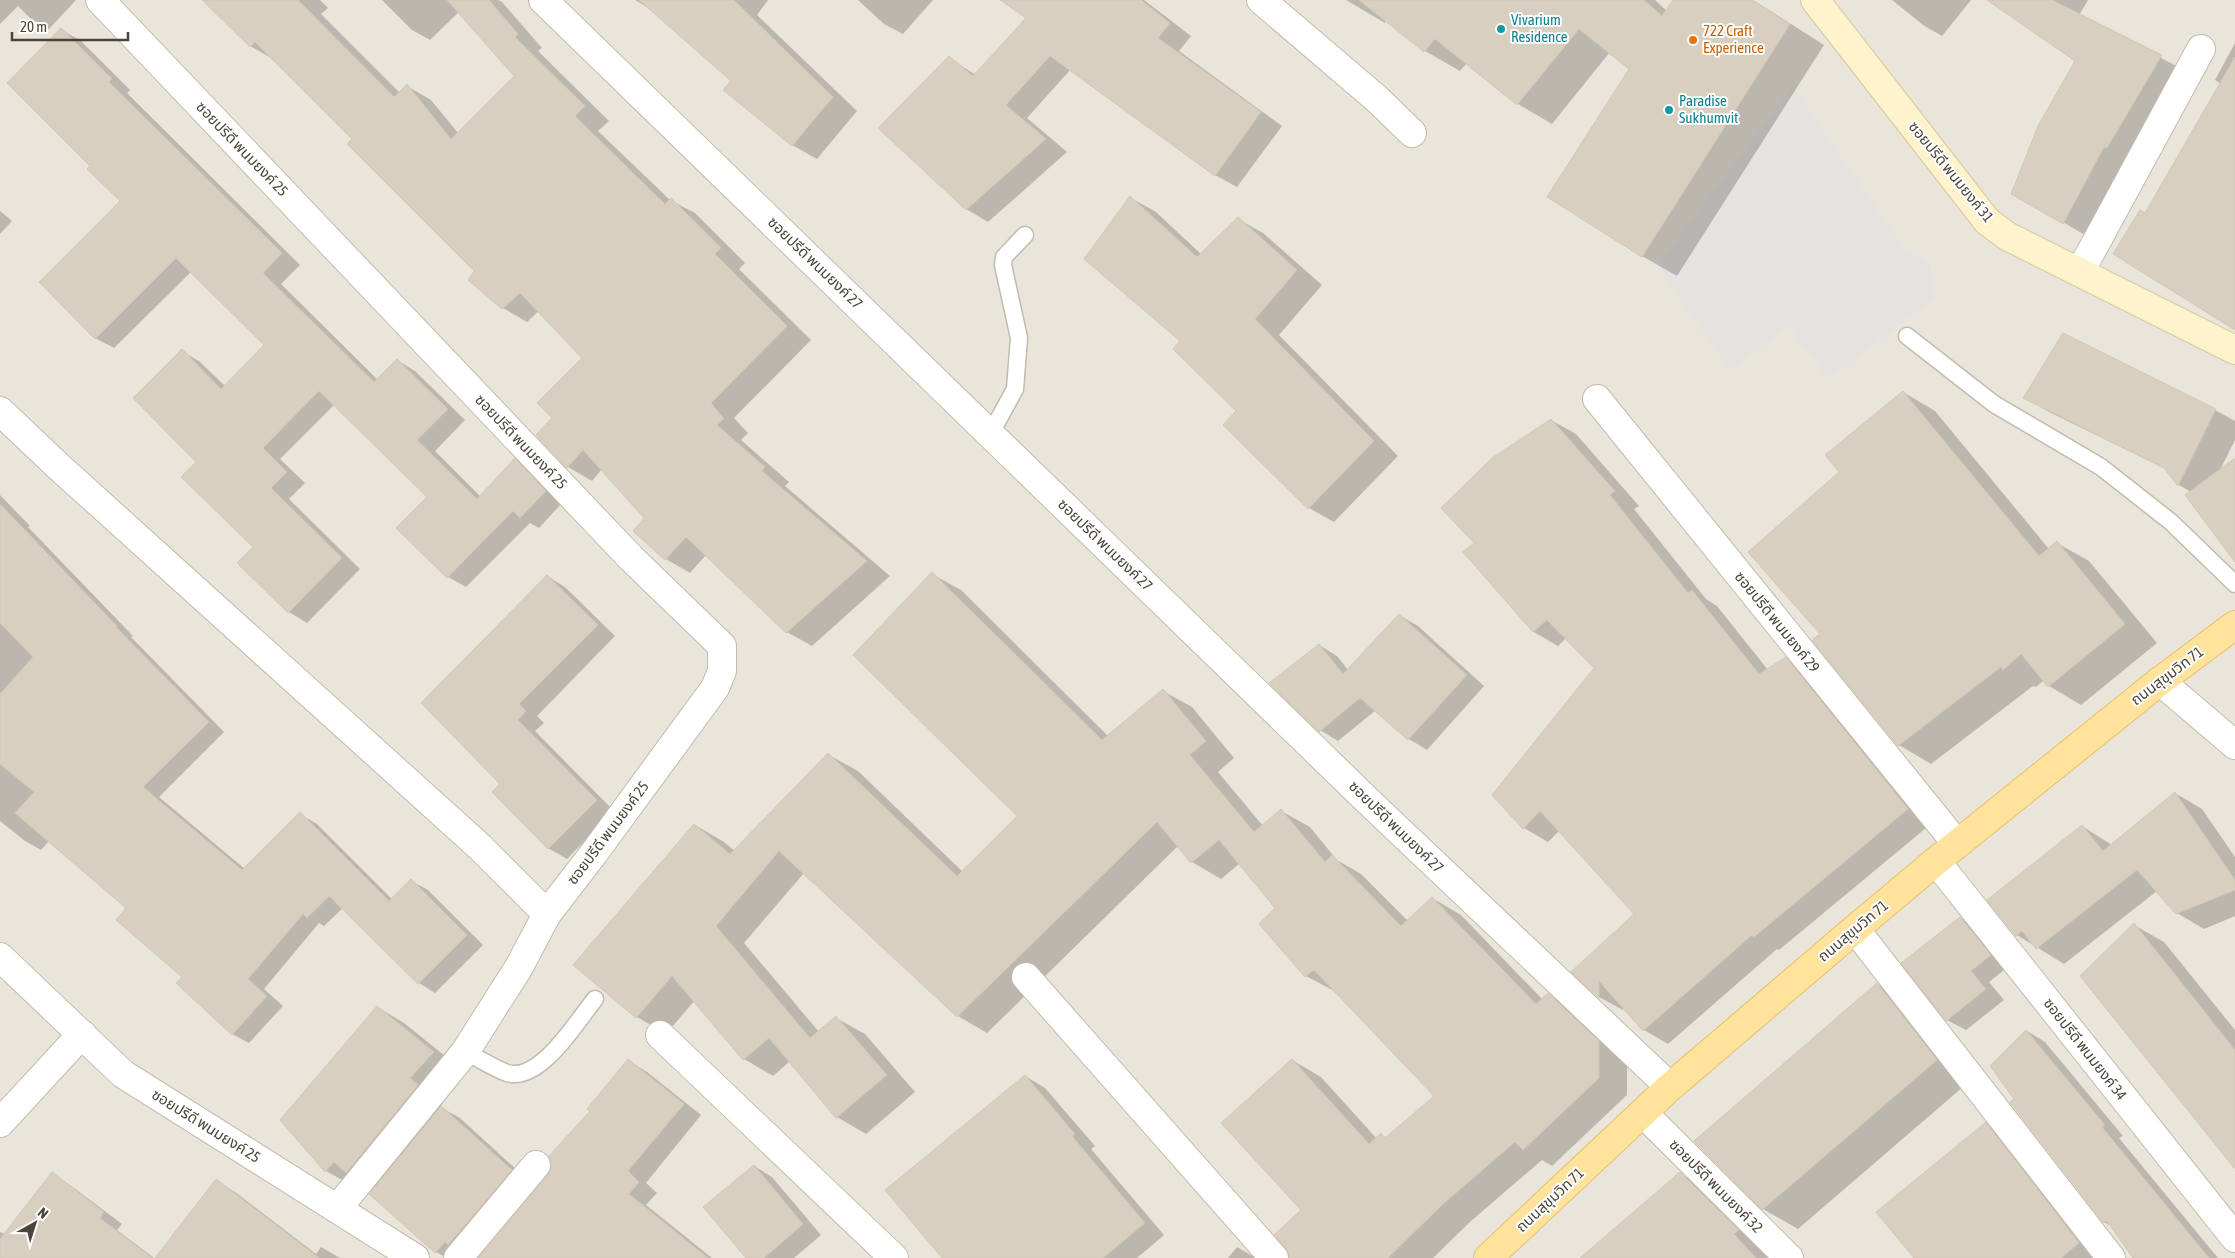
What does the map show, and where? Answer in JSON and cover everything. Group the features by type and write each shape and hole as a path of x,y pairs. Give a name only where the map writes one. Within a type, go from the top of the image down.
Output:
{"main road":[{"name":"ถนนสุขุมวิท 71","path":"1488,1258 1670,1087 1936,861 2160,681 2235,625"}],"street":[{"name":"ซอยปรีดี พนมยงค์ 25","path":"100,0 624,550 722,646 722,671 715,688 547,914 519,967 465,1052 337,1209"},
{"name":"ซอยปรีดี พนมยงค์ 27","path":"543,0 1369,802 1670,1087"},
{"path":"1261,0 1377,100 1412,133"},
{"name":"ซอยปรีดี พนมยงค์ 31","path":"1815,0 1987,221 2007,236 2235,350"},
{"path":"2080,272 2201,49"},
{"name":"ซอยปรีดี พนมยงค์ 29","path":"1597,399 1957,844"},
{"path":"0,411 58,466 480,847 547,914"},
{"path":"2160,681 2235,745"},
{"name":"ซอยปรีดี พนมยงค์ 34","path":"1936,861 2235,1238"},
{"path":"1855,930 2111,1258"},
{"name":"ซอยปรีดี พนมยงค์ 25","path":"0,957 123,1074 415,1258"},
{"path":"1026,977 1274,1258"},
{"path":"0,1123 82,1034"},
{"path":"660,1035 894,1258"},
{"name":"ซอยปรีดี พนมยงค์ 32","path":"1643,1113 1789,1258"},
{"path":"458,1258 536,1165"}],"lane":[{"path":"991,433 1015,389 1019,338 1003,265 1004,257 1024,235"},
{"path":"1907,336 1994,404 2101,467 2171,522 2235,584"},
{"path":"465,1052 508,1073 528,1072 546,1060 595,999"}],"shaded area":[{"path":"0,0 2235,0 2235,1258 0,1258"},
{"path":"1793,86 1903,247 1930,264 1934,299 1828,379 1789,327 1730,370 1657,267"}],"building":[{"path":"202,0 298,0 394,97 407,84 451,139 514,76 447,0 489,0 518,34 515,37 585,106 575,116 665,204 671,198 721,248 715,254 787,326 711,403 724,419 717,425 765,467 762,471 867,561 786,633 686,537 665,560 633,531 644,518 583,450 567,468 536,435 552,418 537,403 582,358 520,293 502,309 468,280 474,271 347,144 352,139 255,42 250,47"},
{"path":"639,0 734,0 833,97 792,146 723,90 731,81"},
{"path":"1000,0 1141,0 1170,23 1158,38 1261,112 1215,176 1050,56 1006,105 1046,139 966,210 878,128 949,56 973,76 1026,18"},
{"name":"Paradise Sukhumvit","path":"1359,0 1644,0 1662,16 1673,0 1752,0 1790,24 1642,257 1547,197 1629,69 1579,29 1517,105 1435,39 1424,52"},
{"path":"1987,0 2052,0 2162,55 2107,148 2104,147 2063,224 2011,194 2038,126 2075,61"},
{"path":"61,28 112,79 109,82 282,253 263,273 374,382 397,359 448,409 417,440 477,499 515,458 546,491 520,518 513,511 447,578 396,528 427,497 319,391 263,448 287,472 271,488 342,558 288,613 237,563 253,547 181,477 196,462 133,398 182,349 221,389 264,345 176,258 95,339 39,282 120,201 87,169 90,166 7,83"},
{"path":"2235,57 2235,330 2113,254 2140,210 2145,213"},
{"path":"1130,196 1197,257 1238,217 1297,270 1255,319 1374,441 1308,509 1223,425 1236,411 1173,349 1180,341 1084,259"},
{"path":"2063,333 2216,409 2178,486 2164,468 2023,398"},
{"path":"1903,391 2039,556 2057,541 2125,624 2048,687 2021,654 2003,670 2001,667 1898,746 1812,640 1820,634 1748,552 1839,472 1825,455"},
{"path":"1551,419 1615,491 1610,495 1688,593 1692,590 1759,674 1786,657 1908,809 1754,937 1752,935 1643,1031 1599,981 1599,998 1571,972 1634,914 1540,811 1523,829 1492,795 1594,668 1547,620 1533,632 1463,552 1474,543 1441,508 1492,458"},
{"path":"2235,458 2235,562 2185,495"},
{"path":"0,504 209,722 143,787 242,870 300,812 389,901 411,879 467,935 418,984 329,896 307,918 303,914 248,979 267,996 232,1035 176,983 182,977 116,920 126,908 15,813 34,792 0,764 0,694 33,657 0,623"},
{"path":"932,572 1102,740 1163,689 1206,741 1190,755 1254,832 1281,809 1325,862 1332,855 1401,926 1432,897 1536,1004 1548,993 1599,1041 1599,1078 1523,1150 1515,1142 1442,1205 1388,1258 1289,1258 1286,1248 1274,1235 1301,1210 1221,1123 1292,1059 1369,1144 1381,1133 1385,1138 1434,1096 1314,970 1305,977 1259,924 1275,908 1219,840 1191,863 1157,822 957,1017 779,851 716,926 810,1038 836,1016 887,1075 836,1118 769,1038 743,1060 672,976 636,1018 573,965 694,824 730,854 828,753 957,876 1017,816 853,655"},
{"path":"547,575 598,625 519,704 526,711 518,720 597,800 548,849 492,792 500,784 421,703"},
{"path":"1399,614 1467,675 1408,740 1360,698 1319,732 1269,683 1319,644 1343,674"},
{"path":"2175,792 2235,880 2235,890 2176,914 2137,870 2036,949 2022,931 2016,936 1987,900 2082,825 2103,851"},
{"path":"1960,917 1991,955 1971,971 1986,989 1946,1021 1901,963"},
{"path":"2134,923 2235,1050 2235,1169 2080,976"},
{"path":"1877,983 1937,1060 1762,1210 1694,1141"},
{"path":"377,1006 434,1052 410,1078 418,1085 346,1173 334,1162 325,1172 280,1120"},
{"path":"2026,1030 2105,1125 2102,1127 2209,1258 2133,1258 2107,1221 2104,1223 2010,1102 2014,1099 1990,1066"},
{"path":"628,1059 684,1104 628,1171 639,1182 629,1194 708,1258 478,1258 548,1175 551,1167 549,1156 590,1111 587,1109"},
{"path":"1025,1075 1075,1134 1072,1136 1145,1223 1103,1258 942,1258 885,1190"},
{"path":"441,1106 512,1170 448,1245 445,1242 435,1253 369,1194"},
{"path":"1986,1122 2079,1243 2061,1258 1914,1258 1876,1212"},
{"path":"754,1165 803,1224 764,1258 746,1258 703,1207"},
{"path":"52,1172 104,1212 100,1218 152,1258 0,1258 0,1239"},
{"path":"1680,1172 1739,1230 1734,1234 1756,1258 1580,1258"},
{"path":"216,1179 319,1258 155,1258"}],"place":[{"name":"Vivarium Residence","path":"1501,29"},
{"name":"722 Craft Experience","path":"1693,40"},
{"name":"Paradise Sukhumvit","path":"1669,110"}]}
